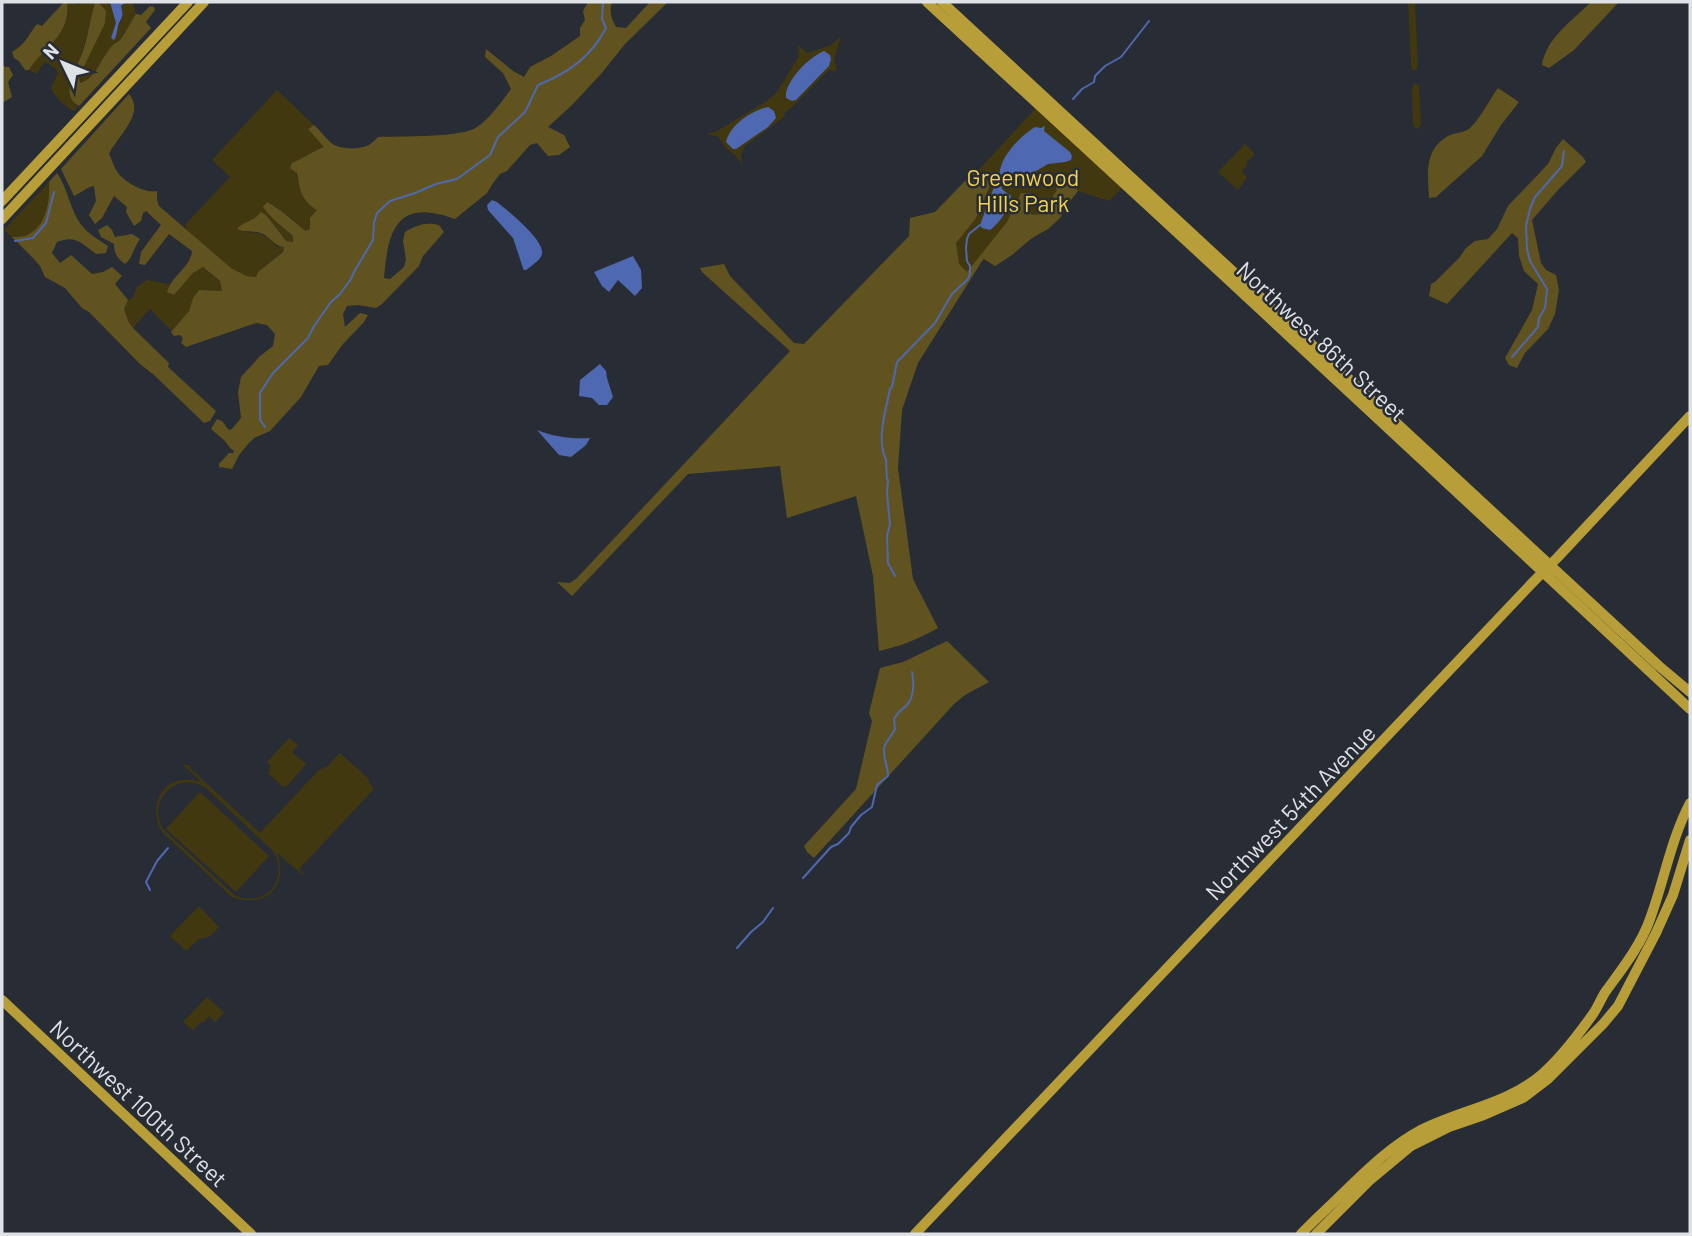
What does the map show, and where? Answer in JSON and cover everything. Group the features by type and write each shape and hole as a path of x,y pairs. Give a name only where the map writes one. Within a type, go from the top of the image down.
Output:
{"street":[{"path":"2,201 188,2"},
{"path":"2,219 204,2"},
{"name":"Northwest 86th Street","path":"927,2 1547,568 1690,692"},
{"name":"Northwest 86th Street","path":"942,2 1547,568 1690,709"},
{"name":"Northwest 54th Avenue","path":"915,1234 1690,415"},
{"path":"1301,1234 1363,1174 1405,1139 1443,1120 1519,1090 1541,1075 1565,1050 1594,1012 1644,932 1690,803"},
{"path":"1316,1234 1378,1173 1411,1146 1449,1127 1523,1098 1548,1079 1608,1018 1623,997 1660,926 1690,840"},
{"name":"Northwest 100th Street","path":"2,1000 251,1234"}],"green space":[{"path":"67,2 78,5 83,2 110,2 117,23 111,38 121,22 122,4 133,2 136,14 94,74 80,83 95,3 82,53 70,80 76,105 79,106 74,111 55,95 51,88 58,73 56,69 45,62 36,74 29,70 61,32 67,13"},
{"path":"1408,2 1415,2 1416,70 1412,70 1411,66"},
{"path":"841,37 834,59 837,70 829,70 785,112 784,117 744,147 742,165 718,136 708,135 767,101 777,92 799,56 798,45 807,53 829,46","holes":["749,115 776,118 733,128"]},
{"path":"1414,84 1419,87 1421,124 1418,129 1413,125"},
{"path":"277,90 314,125 308,129 325,147 293,163 300,190 306,201 318,210 310,229 306,231 275,206 276,220 293,236 293,242 286,241 267,216 241,225 244,232 263,235 277,247 284,247 256,277 245,276 214,256 185,225 230,177 212,160"},
{"name":"Greenwood Hills Park","path":"1036,108 1122,188 1109,201 1078,191 1053,225 995,266 983,259 968,282 925,228"},
{"path":"1245,144 1255,154 1242,171 1247,177 1238,190 1218,172"},
{"path":"49,182 48,204 40,225 27,235 12,237 4,230"},
{"path":"203,267 220,282 223,291 199,290 189,311 172,331 150,309 133,328 124,309 137,287 147,280 169,284 167,292 174,295 193,273"},
{"path":"289,738 298,745 292,752 306,764 287,786 283,787 268,773 271,766 267,762"},
{"path":"340,753 369,779 374,789 299,869 303,875 277,853 280,876 272,892 264,897 255,900 244,900 232,897 163,833 159,825 156,808 167,786 184,780 202,782 182,764 191,766 190,768 260,833 319,770 328,766","holes":["178,784 199,784 273,851 279,872 276,882 264,896 255,899 233,894 163,829 158,813 165,793"]},
{"path":"200,792 269,856 236,892 166,829"},
{"path":"199,906 219,927 209,937 199,939 186,951 170,936"},
{"path":"207,997 224,1013 215,1022 209,1016 193,1030 183,1022"}],"shaded area":[{"path":"67,2 67,13 61,32 29,70 25,70 12,52 24,43 37,24 42,26"},
{"path":"588,2 612,2 611,15 616,27 626,28 650,2 668,2 548,127 564,135 570,147 559,155 548,156 537,143 530,145 507,171 500,174 487,193 455,219 436,213 420,212 409,215 400,222 389,245 384,278 390,279 404,267 405,232 429,224 439,225 444,232 423,256 419,266 382,304 376,308 347,306 343,314 345,327 360,313 368,315 364,322 328,365 319,366 301,397 270,431 254,438 248,444 232,469 219,467 229,453 234,451 211,429 217,419 229,430 241,418 238,392 241,377 273,346 275,334 267,325 256,323 186,347 181,343 183,338 180,335 174,336 171,332 189,311 199,290 222,291 220,281 203,267 193,273 174,295 167,292 172,281 188,262 192,251 169,234 145,265 139,264 141,252 161,225 146,211 141,221 134,226 126,212 127,207 114,196 102,218 95,224 89,215 96,201 94,186 74,196 61,169 129,94 134,109 132,117 109,154 116,170 134,186 146,191 157,191 159,206 231,268 246,276 256,277 258,272 283,252 284,247 262,233 237,229 261,212 286,241 293,242 293,236 263,207 267,202 306,231 310,229 310,218 317,210 304,199 297,173 290,168 292,163 324,147 308,129 314,125 334,145 349,148 369,145 378,137 445,135 470,131 487,119 511,89 503,73 485,57 486,49 524,77 530,67 580,36 580,28 585,20 583,11"},
{"path":"1591,2 1619,2 1574,50 1549,68 1542,65 1555,38"},
{"path":"95,3 99,3 106,11 105,23 79,77 80,83 94,74 136,14 141,15 150,6 155,10 146,22 151,28 79,106 70,95 71,80 85,45"},
{"path":"2,64 9,67 13,75 8,82 12,97 2,103"},
{"path":"1498,88 1519,102 1482,156 1436,197 1429,198 1429,165 1434,150 1448,136 1470,128"},
{"path":"1563,139 1586,162 1532,220 1541,263 1546,270 1556,275 1559,290 1555,314 1548,329 1525,353 1517,368 1509,365 1505,358 1532,310 1538,284 1524,271 1519,256 1518,238 1512,233 1447,304 1429,296 1431,284 1466,248 1475,241 1488,239 1497,229 1508,206 1548,164"},
{"path":"976,172 991,183 976,218 956,243 959,264 967,272 1007,222 1021,193 1031,193 1029,212 1032,215 1041,214 1045,201 1052,198 1057,190 1056,179 1060,176 1078,191 1060,218 1048,229 995,266 984,259 982,261 918,363 902,410 898,468 913,579 938,628 910,642 879,651 873,576 856,496 787,518 780,466 688,474 572,596 557,582 570,583 576,579 790,351 700,268 724,264 730,276 794,343 804,344 909,236 910,218 935,212"},
{"path":"57,173 81,224 108,246 106,253 96,254 78,241 69,239 57,242 52,253 60,263 71,255 92,274 112,267 122,276 115,284 128,300 124,309 129,323 169,363 168,367 216,411 210,421 204,423 82,308 65,288 45,277 40,266 12,237 27,235 40,225 48,204 49,182"},
{"path":"107,225 115,237 132,234 140,239 125,264 116,255 114,244 101,237 98,230"},
{"path":"947,641 989,682 954,704 814,858 804,846 856,789 872,721 869,713 880,668 903,662"}],"water":[{"path":"110,2 126,2 121,6 122,16 114,40 111,38 116,23"},
{"path":"824,51 830,55 829,66 796,100 786,98 793,78 811,59"},
{"path":"768,107 774,111 776,118 768,127 736,149 726,142 732,130 742,120"},
{"path":"1045,126 1044,131 1070,152 1071,160 1048,164 1024,178 1001,182 1001,167 1009,151 1029,131"},
{"path":"1000,184 1011,196 1008,205 994,227 990,230 982,228 980,225 994,187"},
{"path":"492,200 538,241 542,254 536,263 526,270 513,238 488,210 487,205"},
{"path":"633,256 641,270 642,288 635,296 618,280 609,292 594,272"},
{"path":"600,364 606,371 613,397 607,405 599,405 592,398 579,396 580,380"},
{"path":"537,430 563,437 590,438 586,445 571,457 559,455"}],"waterway":[{"path":"265,427 260,420 260,393 273,373 308,338 331,302 351,279 373,240 377,213 390,201 457,179 490,155 498,137 525,112 538,85 578,63 600,38 606,28 602,19 603,2"},
{"path":"1073,99 1082,89 1094,82 1095,76 1105,66 1121,57 1149,21"},
{"path":"1512,357 1538,327 1539,318 1545,308 1547,289 1530,261 1526,226 1535,197 1562,166 1564,151"},
{"path":"15,241 33,238 46,223 54,192"},
{"path":"895,576 888,563 888,480 882,443 890,389 897,362 935,323 952,294 968,279 970,266 967,261 967,239 980,225"},
{"path":"803,878 831,847 849,833 861,815 872,807 877,785 888,776 884,748 895,729 894,719 909,702 912,694 912,672"},
{"path":"150,890 146,882 157,861 168,848"},
{"path":"737,948 773,908"}]}
